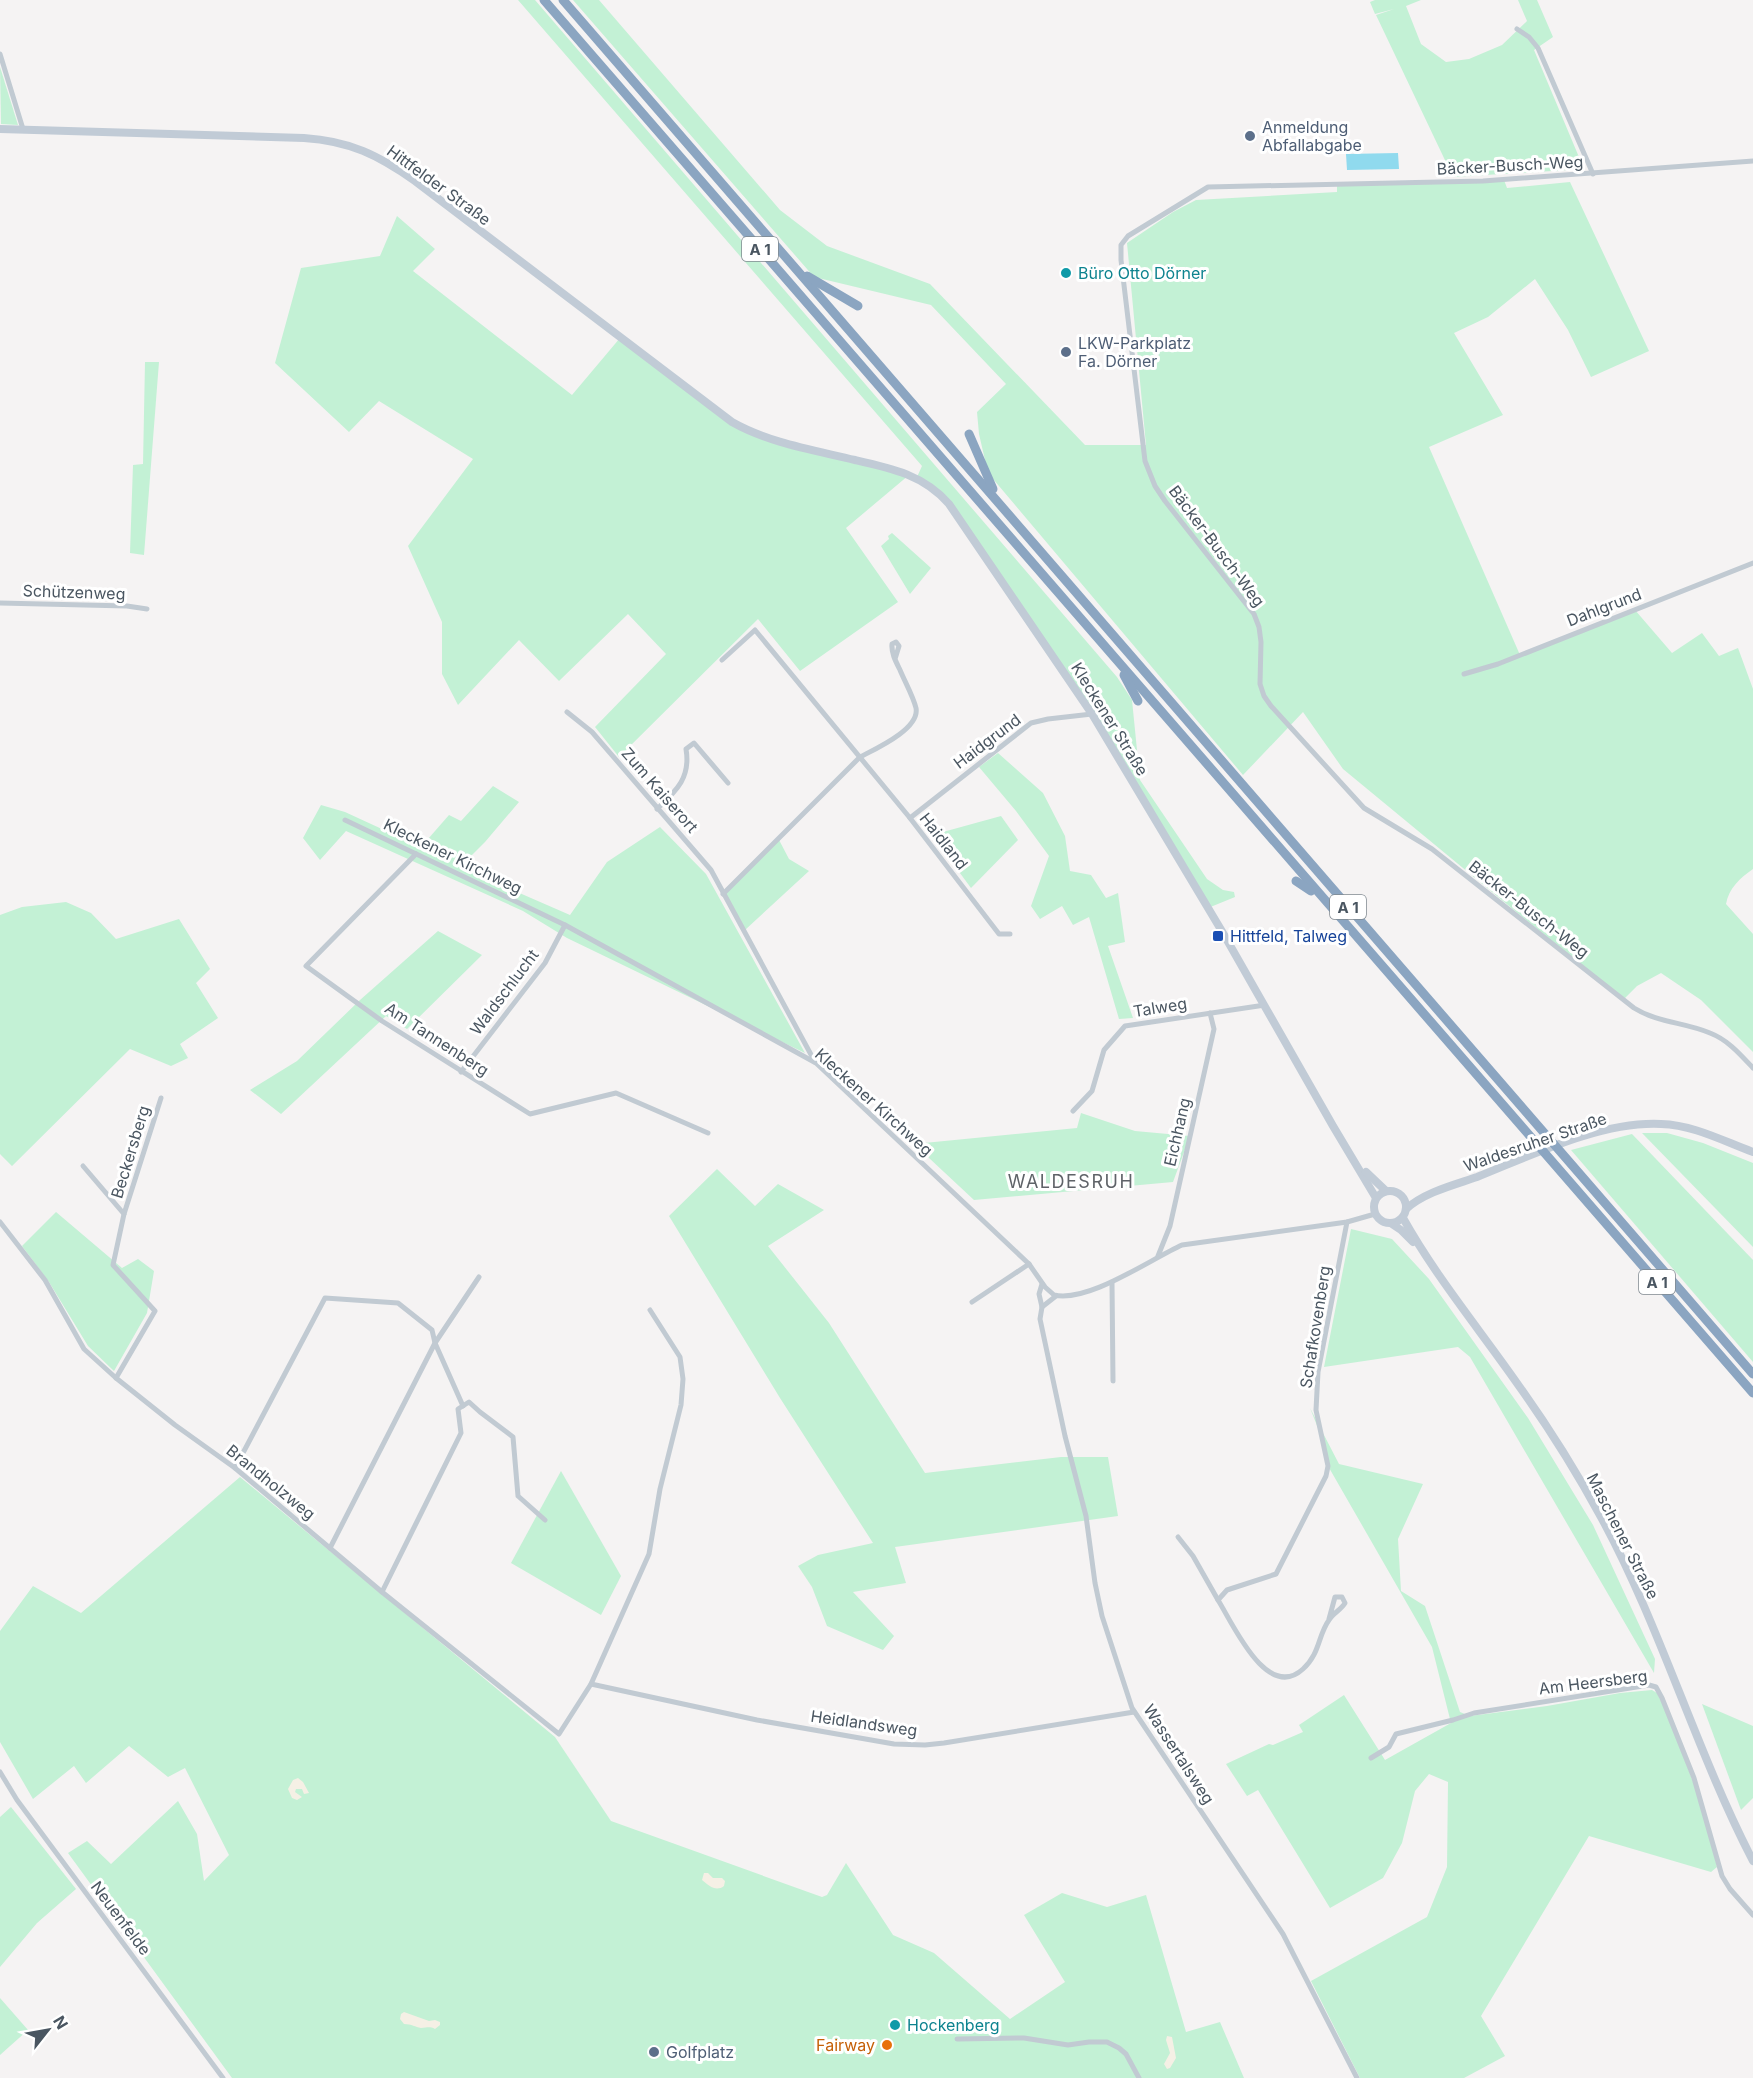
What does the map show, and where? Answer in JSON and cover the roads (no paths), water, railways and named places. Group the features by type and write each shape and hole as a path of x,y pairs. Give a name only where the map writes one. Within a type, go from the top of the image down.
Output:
{"highway":[{"name":"A 1","path":"544,0 1753,1393"},
{"name":"A 1","path":"563,0 1753,1374"},
{"path":"789,261 815,282 858,306"},
{"path":"969,434 984,473 1005,509"},
{"path":"1118,662 1138,701"},
{"path":"1296,881 1325,901"}],"street":[{"name":"Bäcker-Busch-Weg","path":"1517,29 1529,37 1538,48 1593,174"},
{"path":"0,54 23,129"},
{"name":"Hittfelder Straße","path":"0,129 304,138 337,142 369,152 415,181 732,422"},
{"name":"Bäcker-Busch-Weg","path":"1753,161 1472,181 1208,187 1128,236 1121,245 1145,461 1155,486 1165,501 1254,614 1261,642 1259,670 1264,696 1358,803 1374,816 1432,849 1644,1015 1663,1022 1699,1029 1719,1037 1753,1068"},
{"name":"Kleckener Straße","path":"732,422 765,437 917,477 933,487 956,513 1092,714 1265,1005 1376,1198"},
{"name":"Dahlgrund","path":"1464,674 1498,664 1753,563"},
{"name":"Schützenweg","path":"0,603 127,606 147,609"},
{"name":"Haidland","path":"722,660 755,630 910,818 999,934 1010,934"},
{"path":"723,894 860,757 885,744 908,728 916,719 916,709 895,659"},
{"name":"Zum Kaiserort","path":"567,712 592,732 711,870 816,1063"},
{"name":"Haidgrund","path":"910,818 1031,723 1092,714"},
{"path":"657,809 679,788 687,757 686,749 694,743 728,783"},
{"name":"Kleckener Kirchweg","path":"345,819 565,925 816,1063 1029,1264 1042,1284 1056,1296"},
{"name":"Am Tannenberg","path":"416,854 306,966 382,1021 530,1114 616,1093 708,1133"},
{"name":"Waldschlucht","path":"461,1072 545,963 565,925"},
{"name":"Talweg","path":"1073,1111 1092,1091 1104,1050 1125,1026 1265,1005"},
{"name":"Eichhang","path":"1158,1256 1170,1226 1214,1029 1210,1012"},
{"name":"Beckersberg","path":"116,1378 155,1311 113,1265 124,1214 161,1098"},
{"name":"Waldesruher Straße","path":"1407,1209 1412,1203 1431,1194 1580,1138 1610,1129 1640,1124 1680,1126 1714,1136 1753,1152"},
{"name":"Kleckener Straße","path":"1355,1161 1386,1191"},
{"name":"Beckersberg","path":"83,1166 124,1214"},
{"path":"1386,1191 1396,1192 1404,1197 1407,1209 1403,1218 1392,1224 1383,1222 1375,1214 1376,1198 1386,1191"},
{"name":"Waldesruher Straße","path":"1404,1197 1431,1194"},
{"path":"1042,1307 1056,1296 1112,1283 1182,1245 1347,1222 1375,1214"},
{"name":"Maschener Straße","path":"1403,1218 1420,1250 1542,1420 1605,1524 1629,1572 1714,1777 1753,1861"},
{"name":"Brandholzweg","path":"0,1222 45,1280 84,1349 175,1425 235,1468 382,1592 559,1734 591,1684"},
{"name":"Schafkovenberg","path":"1218,1600 1227,1590 1276,1574 1326,1476 1328,1466 1316,1410 1318,1372 1347,1222"},
{"name":"Maschener Straße","path":"1392,1224 1420,1250"},
{"path":"972,1302 1029,1264"},
{"path":"330,1548 435,1342 479,1277"},
{"path":"1112,1283 1113,1381"},
{"name":"Wassertalsweg","path":"1042,1284 1039,1294 1042,1307 1040,1318 1065,1436 1086,1516 1102,1616 1134,1712 1283,1934 1357,2078"},
{"path":"235,1468 325,1298 398,1303 432,1330 463,1406"},
{"path":"591,1684 649,1554 660,1489 681,1405 683,1379 680,1357 650,1310"},
{"path":"382,1592 461,1433 458,1409 469,1402 513,1437 518,1496 545,1520"},
{"path":"1178,1537 1193,1556 1255,1659 1272,1675 1284,1677 1303,1669 1315,1653 1329,1619"},
{"name":"Heidlandsweg","path":"591,1684 757,1720 909,1745 944,1743 1134,1712"},
{"name":"Am Heersberg","path":"1371,1758 1389,1747 1396,1734 1474,1713 1649,1685 1656,1687 1694,1778 1722,1876 1730,1889 1753,1915"},
{"name":"Neuenfelde","path":"0,1772 17,1800 223,2078"},
{"path":"957,2038 1023,2038 1068,2045 1107,2042 1126,2054 1139,2078"}],"water":[{"path":"1398,153 1399,169 1347,170 1346,154"}],"place":[{"name":"Anmeldung Abfallabgabe","path":"1250,136"},
{"name":"Büro Otto Dörner","path":"1066,273"},
{"name":"LKW-Parkplatz Fa. Dörner","path":"1066,352"},
{"name":"Hittfeld, Talweg","path":"1218,936"},
{"name":"Hockenberg","path":"895,2025"},
{"name":"Fairway","path":"887,2045"},
{"name":"Golfplatz","path":"654,2052"}],"district":[{"name":"WALDESRUH","path":"1071,1181"}]}
